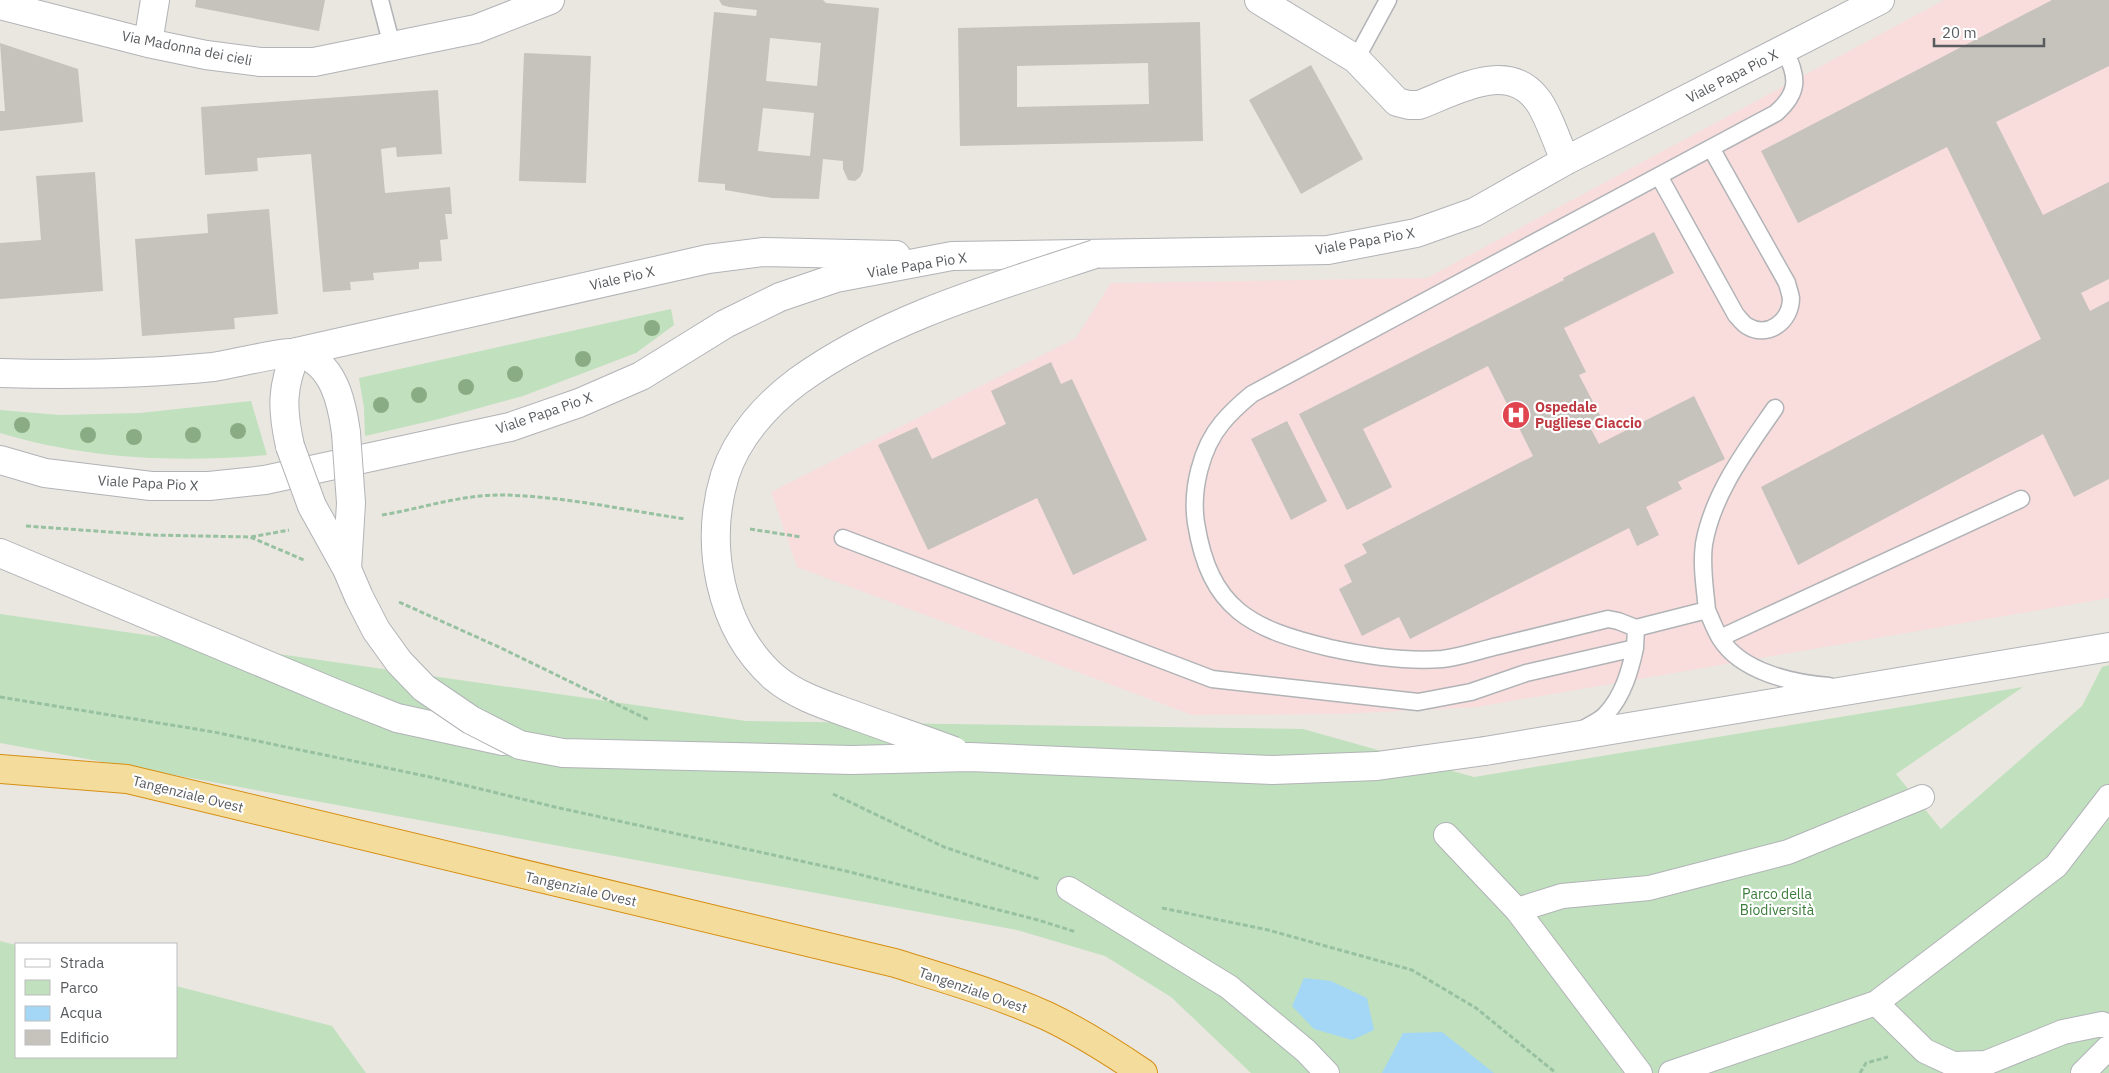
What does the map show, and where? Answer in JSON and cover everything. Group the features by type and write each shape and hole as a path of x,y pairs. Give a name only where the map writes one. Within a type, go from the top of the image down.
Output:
{"highway":[{"name":"Tangenziale Ovest","path":"0,769 127,779 894,963 985,991 1047,1016 1106,1048 1143,1073"}],"street":[{"path":"148,43 155,0"},
{"name":"Via Madonna dei cieli","path":"0,5 148,43 206,54 260,62 314,62 476,29 550,0"},
{"path":"1259,0 1356,60 1398,102 1419,105 1489,80 1504,79 1524,86 1537,98 1565,161"},
{"name":"Viale Papa Pio X","path":"0,460 45,473 151,486 209,486 266,480 510,427 579,403 641,376 725,324 780,297 836,278 952,256 1328,250 1416,233 1475,212 1565,161 1880,0"},
{"name":"Viale Pio X","path":"0,373 134,374 215,366 297,352 708,259 764,252 952,256"},
{"path":"970,757 808,698 775,678 749,648 732,616 719,581 715,544 718,508 725,474 741,442 768,406 799,380 860,342 957,300 1095,254"},
{"path":"347,569 350,503 343,408 331,378 314,360 297,352 288,371 284,396 284,417 290,446 312,506 347,569 376,630 399,662 424,688 471,720 520,744"},
{"path":"0,552 338,695 397,718 564,753 852,760 970,757 1273,770 1377,766 1485,751 2109,647"},
{"path":"1517,910 1562,896 1649,888 1788,852 1922,797"},
{"path":"1671,1073 1876,1003 2056,866 2109,797"},
{"path":"1446,835 1517,910 1640,1073"},
{"path":"1069,889 1229,987 1306,1051 1327,1073"},
{"path":"1876,1003 1925,1051 1954,1064 1986,1063 2063,1032 2102,1024 2109,1027"},
{"path":"2083,1073 2109,1047"}],"lane":[{"path":"380,0 392,46"},
{"path":"1356,60 1388,0"},
{"path":"1707,610 1636,628 1618,620 1608,619 1444,658 1410,660 1346,651 1289,638 1264,628 1240,613 1223,595 1209,573 1199,541 1194,511 1197,480 1205,453 1220,425 1234,409 1252,394 1776,113 1791,98 1796,77 1794,68 1784,49"},
{"path":"1659,176 1736,315 1747,326 1759,330 1782,323 1789,311 1791,298 1787,283 1711,148"},
{"path":"1774,408 1720,493 1709,523 1704,546 1703,569 1707,610 1720,638 1741,660 1766,672 1811,684 1859,688"},
{"path":"1720,638 2021,499"},
{"path":"842,538 1212,679 1418,702 1471,692 1526,673 1635,648"},
{"path":"1572,736 1606,715 1620,695 1630,670 1635,648 1636,628"}],"path":[{"path":"374,517 450,500 506,495 572,502 688,520"},
{"path":"745,528 801,537"},
{"path":"250,537 298,529"},
{"path":"0,698 214,732 435,778 555,807 846,871 1038,920 1082,934"}],"shaded area":[{"name":"Ospedale Pugliese Ciaccio","path":"1944,0 2109,0 2109,598 1477,707 1340,714 1192,715 797,567 771,492 1076,338 1111,283 1427,278"}],"green space":[{"path":"671,309 674,325 636,353 523,396 439,419 365,436 364,408 359,378"},
{"path":"251,401 267,455 200,459 132,457 65,449 0,433 0,410 60,415 140,413"},
{"name":"Parco della Biodiversità","path":"0,614 746,721 1303,729 1474,777 2023,687 1896,774 1941,829 2082,706 2102,667 2109,665 2109,1073 1251,1073 1171,997 1105,956 1017,930 0,743"},
{"path":"0,941 15,945 15,1058 178,1058 178,987 332,1026 366,1073 0,1073"}],"water":[{"path":"1304,978 1331,981 1367,998 1374,1030 1352,1040 1314,1029 1292,1006"},
{"path":"1442,1032 1494,1073 1382,1073 1403,1033"}],"building":[{"path":"196,0 325,0 319,31 195,7"},
{"path":"719,0 823,0 826,3 879,8 863,171 855,181 848,180 843,169 843,161 823,159 819,199 772,198 725,190 725,184 698,182 714,12 756,16 757,10 722,5","holes":["770,38 821,43 817,86 766,81","763,108 814,113 810,156 758,151"]},
{"path":"2052,0 2109,0 2109,66 1996,122 2043,215 2109,182 2109,279 2081,293 2090,311 2109,301 2109,479 2074,497 2043,434 1798,565 1761,487 2041,339 1947,147 1798,223 1761,151"},
{"path":"1200,22 1203,141 960,146 958,28","holes":["1148,63 1149,104 1017,107 1017,66"]},
{"path":"0,43 78,69 83,122 0,131 0,111 5,111"},
{"path":"524,53 591,56 586,183 519,181"},
{"path":"1311,65 1363,159 1301,194 1249,100"},
{"path":"438,90 442,154 397,157 396,147 381,149 385,193 450,187 452,214 445,214 448,239 440,240 442,261 419,262 419,269 373,273 374,280 350,282 351,290 323,292 311,154 257,158 258,171 205,175 201,107"},
{"path":"95,172 103,291 0,299 0,243 41,240 36,176"},
{"path":"269,209 278,314 234,318 235,329 142,336 135,239 208,233 207,214"},
{"path":"1654,232 1674,273 1564,328 1586,372 1579,375 1603,421 1591,429 1599,444 1694,396 1725,459 1678,482 1682,489 1646,507 1659,535 1637,546 1629,528 1410,639 1399,617 1362,636 1339,589 1352,582 1344,565 1367,553 1362,544 1533,456 1488,366 1363,429 1392,487 1347,510 1299,414 1564,280 1563,278"},
{"path":"1051,362 1061,384 1072,379 1147,540 1073,575 1037,498 928,550 878,445 917,427 932,459 1006,424 991,391"},
{"path":"1287,421 1327,501 1291,520 1251,439"}],"place":[{"name":"Ospedale Pugliese Ciaccio","path":"1516,415"}]}
